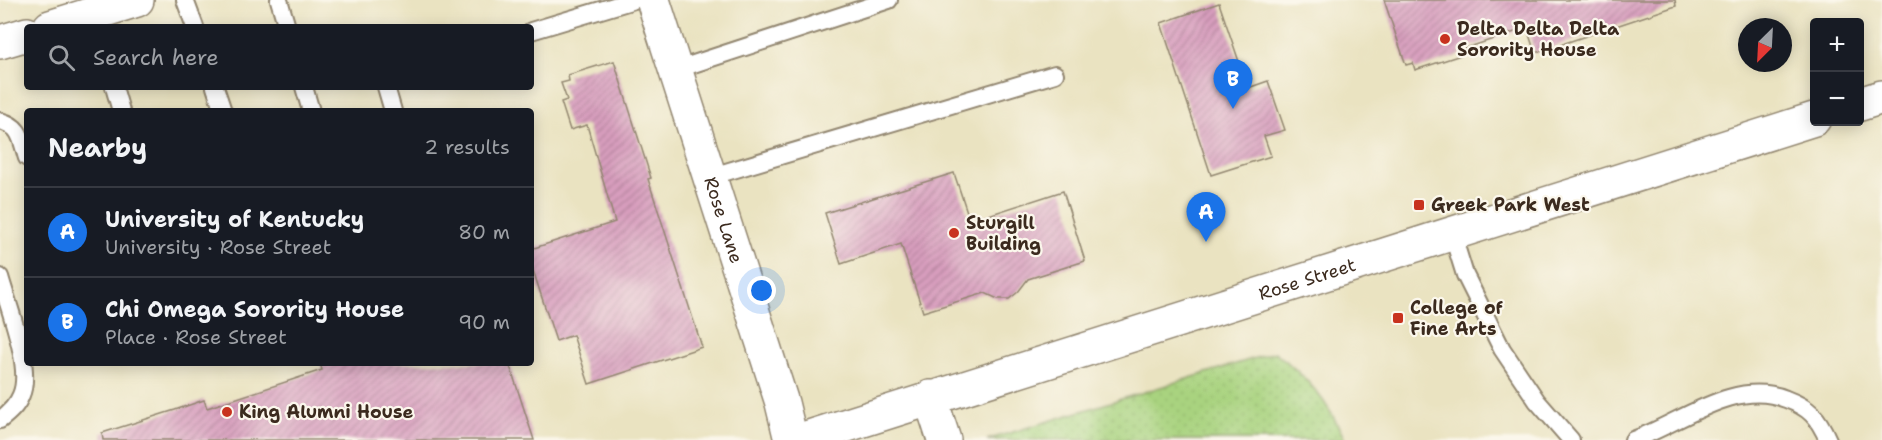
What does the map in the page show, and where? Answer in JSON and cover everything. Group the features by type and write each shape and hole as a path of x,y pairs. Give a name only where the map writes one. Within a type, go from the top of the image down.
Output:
{"street":[{"path":"72,24 94,21 136,0"},
{"name":"Rose Lane","path":"653,0 782,403 791,440"},
{"path":"0,42 24,35"},
{"path":"1864,103 1882,97"},
{"name":"Rose Street","path":"800,440 1810,121"},
{"path":"930,397 944,440"}],"lane":[{"path":"185,0 194,24"},
{"path":"279,0 286,24"},
{"path":"534,30 634,0"},
{"path":"675,70 889,0"},
{"path":"709,177 1055,74"},
{"path":"115,90 120,108"},
{"path":"216,90 222,108"},
{"path":"305,90 310,108"},
{"path":"387,90 392,108"},
{"path":"0,121 12,124 18,131 24,149"},
{"path":"1452,233 1465,275 1502,349 1537,401 1571,440"},
{"path":"0,277 24,362"},
{"path":"0,420 12,410 22,394 25,366"},
{"path":"1633,440 1657,431 1708,405 1738,395 1760,393 1802,405 1816,417 1828,440"}],"green space":[{"path":"1275,352 1316,391 1345,440 987,440"}],"building":[{"name":"Delta Delta Delta Sorority House","path":"1384,0 1675,0 1676,6 1535,53 1527,28 1460,50 1461,55 1415,70 1413,63 1406,65"},
{"path":"1219,3 1248,88 1268,81 1285,130 1264,136 1271,156 1211,175 1161,23"},
{"path":"614,61 651,178 648,179 702,347 589,384 573,335 556,341 534,273 534,248 615,222 587,125 570,130 561,102 567,100 561,83 569,81 568,75"},
{"name":"Sturgill Building","path":"954,173 970,221 1063,191 1085,261 1028,279 1009,299 998,299 985,293 923,312 901,244 841,264 825,213"},
{"path":"321,366 510,366 534,440 103,440 102,433 204,400 207,408 322,370"}],"place":[{"name":"Delta Delta Delta Sorority House","path":"1445,39"},
{"name":"Chi Omega Sorority House","path":"1233,109"},
{"name":"Greek Park West","path":"1419,205"},
{"name":"Sturgill Building","path":"954,233"},
{"name":"University of Kentucky","path":"1206,242"},
{"name":"College of Fine Arts","path":"1398,318"},
{"name":"King Alumni House","path":"227,412"}]}
